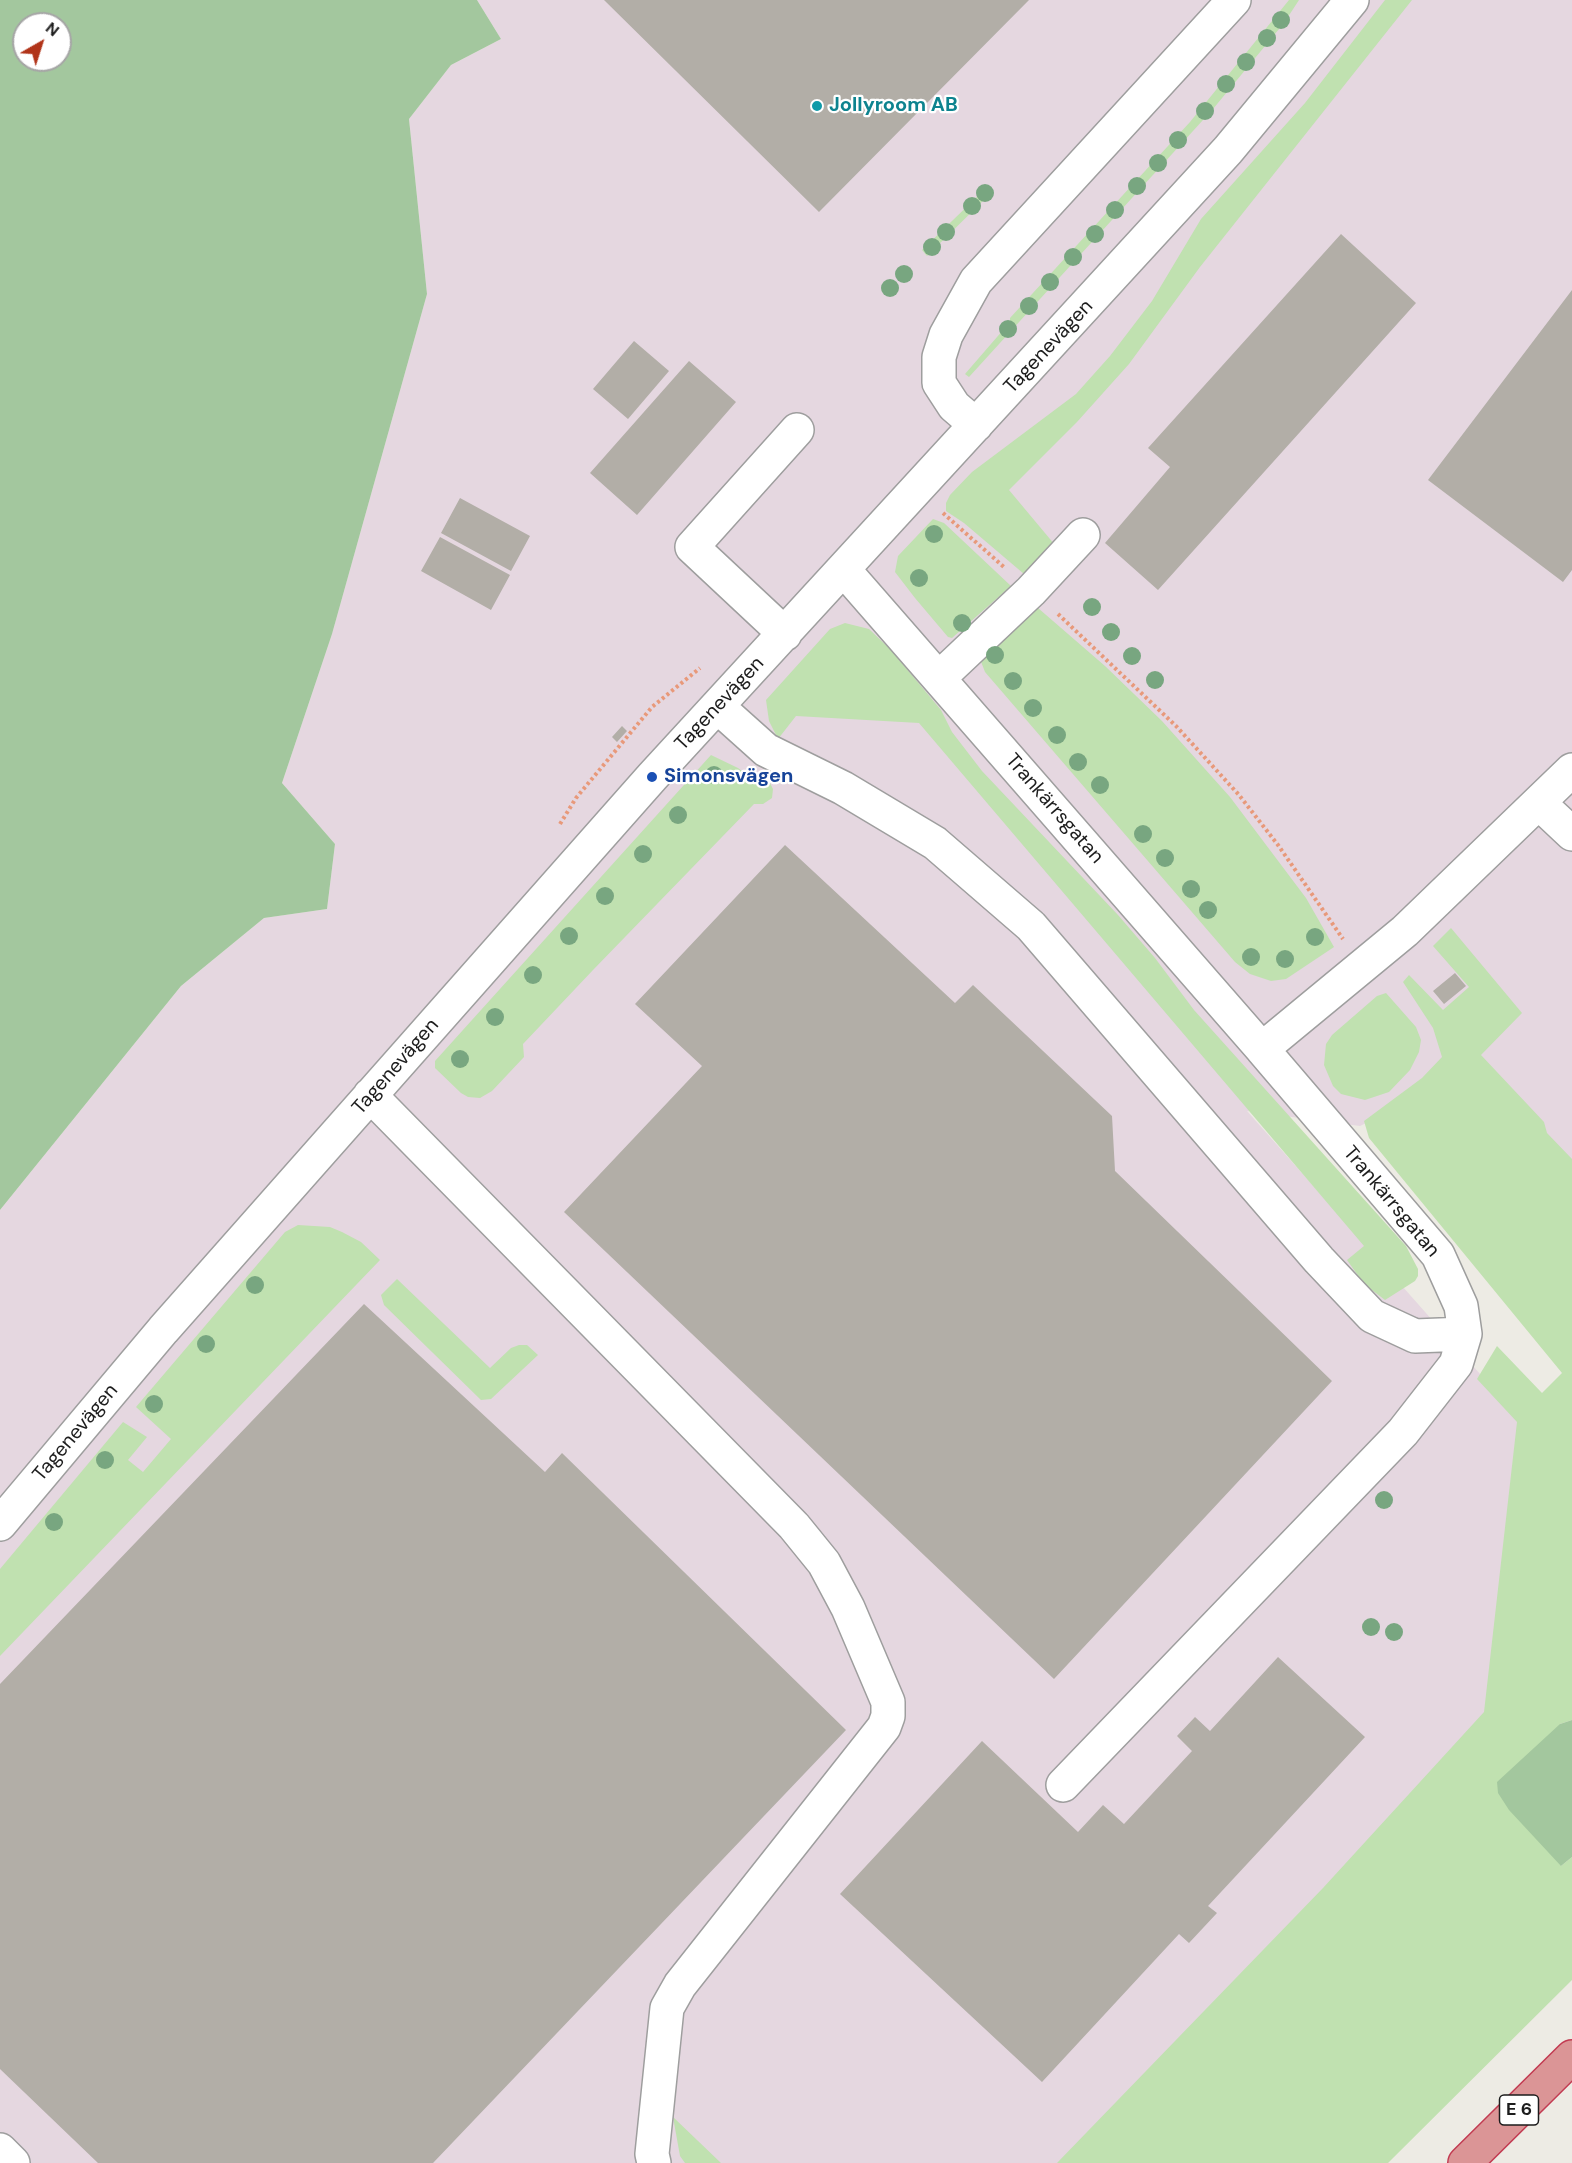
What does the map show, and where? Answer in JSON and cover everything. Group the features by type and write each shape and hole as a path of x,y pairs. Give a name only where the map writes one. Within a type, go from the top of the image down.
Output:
{"highway":[{"name":"E 6","path":"1465,2163 1572,2057"}],"street":[{"path":"976,425 954,406 939,383 939,357 946,335 976,281 1234,0"},
{"name":"Tagenevägen","path":"0,1524 163,1330 652,777 1228,150 1352,0"},
{"path":"785,634 692,547 797,430"},
{"path":"940,677 1031,591 1083,535"},
{"name":"Trankärrsgatan","path":"844,570 940,677 1438,1255 1461,1306 1465,1334 1456,1364 1402,1432 1063,1785"},
{"path":"718,707 766,750 843,788 934,843 1031,926 1319,1260 1372,1316 1415,1336 1465,1334"},
{"path":"1262,1049 1405,931 1572,770"},
{"path":"1539,803 1572,834"},
{"path":"370,1095 794,1526 824,1563 848,1608 888,1702 888,1716 884,1727 680,1985 667,2008 652,2154 654,2163"},
{"path":"0,2150 13,2163"}],"path":[{"path":"918,490 1176,726 1239,795 1278,845 1362,967"}],"shaded area":[{"path":"477,0 1572,0 1572,1189 1464,1075 1360,1126 1247,1111 1527,1427 1503,1715 1066,2163 0,2163 0,1210 181,986 264,918 327,909 335,844 282,783 332,634 427,294 409,119 451,65 501,39"}],"green space":[{"path":"0,0 477,0 501,39 451,65 409,119 427,294 332,634 282,783 335,844 327,909 264,918 181,986 0,1210"},
{"path":"1289,0 1299,0 1284,23 1213,109 969,377 965,374 1010,322 1010,318 1190,122"},
{"path":"1385,0 1412,0 1200,267 1129,364 1077,422 1009,490 1055,545 1024,574 964,523 946,511 946,503 950,495 972,472 1076,394 1110,356 1152,301 1201,219 1305,103"},
{"path":"983,191 992,192 927,256 922,250"},
{"path":"933,519 944,523 1011,586 952,638 948,637 895,572 898,556"},
{"path":"1038,608 1105,666 1162,721 1230,797 1306,898 1334,947 1286,979 1271,981 1250,974 1235,962 985,672 980,659"},
{"path":"845,623 869,629 891,650 941,710 952,732 982,771 1118,915 1155,958 1194,1010 1406,1246 1418,1269 1415,1281 1385,1300 1364,1284 1347,1260 1364,1246 919,723 796,716 778,739 769,721 766,700 830,629"},
{"path":"711,755 738,768 760,785 765,787 770,783 773,789 772,798 763,804 754,804 593,970 523,1044 524,1057 492,1091 480,1098 468,1097 461,1093 435,1068 435,1061"},
{"path":"1451,928 1522,1013 1481,1055 1544,1122 1547,1133 1572,1159 1572,1720 1560,1724 1561,1866 1572,1857 1572,1980 1388,2163 1057,2163 1323,1888 1484,1712 1517,1422 1477,1379 1497,1346 1542,1393 1562,1373 1369,1138 1364,1121 1422,1078 1442,1057 1433,1028 1403,982 1409,975 1443,1010 1469,987 1433,946"},
{"path":"1386,993 1416,1027 1421,1040 1419,1052 1410,1070 1389,1092 1365,1100 1341,1094 1333,1086 1324,1065 1326,1044 1332,1035 1377,996"},
{"path":"298,1225 330,1227 342,1232 361,1242 380,1260 0,1656 0,1569 123,1422 147,1437 128,1460 143,1472 171,1439 136,1407 285,1232"},
{"path":"397,1279 490,1368 511,1348 519,1345 527,1345 538,1355 491,1399 481,1400 384,1305 381,1295"},
{"path":"1572,1720 1572,1857 1561,1866 1509,1810 1498,1793 1497,1782 1560,1724"},
{"path":"673,2117 721,2163 685,2163 680,2156"}],"building":[{"name":"Jollyroom AB","path":"604,0 1029,0 819,212"},
{"path":"1341,234 1416,303 1158,590 1105,543 1170,467 1148,448"},
{"path":"1572,290 1572,570 1563,582 1428,480"},
{"path":"634,341 669,371 628,419 593,389"},
{"path":"689,361 736,402 637,515 590,473"},
{"path":"460,498 530,536 511,571 441,533"},
{"path":"440,537 510,575 491,610 421,571"},
{"path":"622,726 627,731 617,742 612,737"},
{"path":"785,845 955,1003 973,985 1112,1116 1115,1171 1332,1381 1054,1679 564,1212 702,1066 635,1004"},
{"path":"1455,973 1466,986 1444,1004 1433,991"},
{"path":"364,1304 545,1472 562,1453 846,1730 433,2163 98,2163 0,2069 0,1684"},
{"path":"1278,1657 1365,1737 1208,1906 1217,1913 1189,1943 1179,1934 1042,2082 840,1894 982,1741 1078,1832 1103,1805 1124,1824 1192,1751 1177,1736 1195,1717 1210,1731"}],"place":[{"name":"Jollyroom AB","path":"817,106"},
{"name":"Simonsvägen","path":"652,777"}]}
